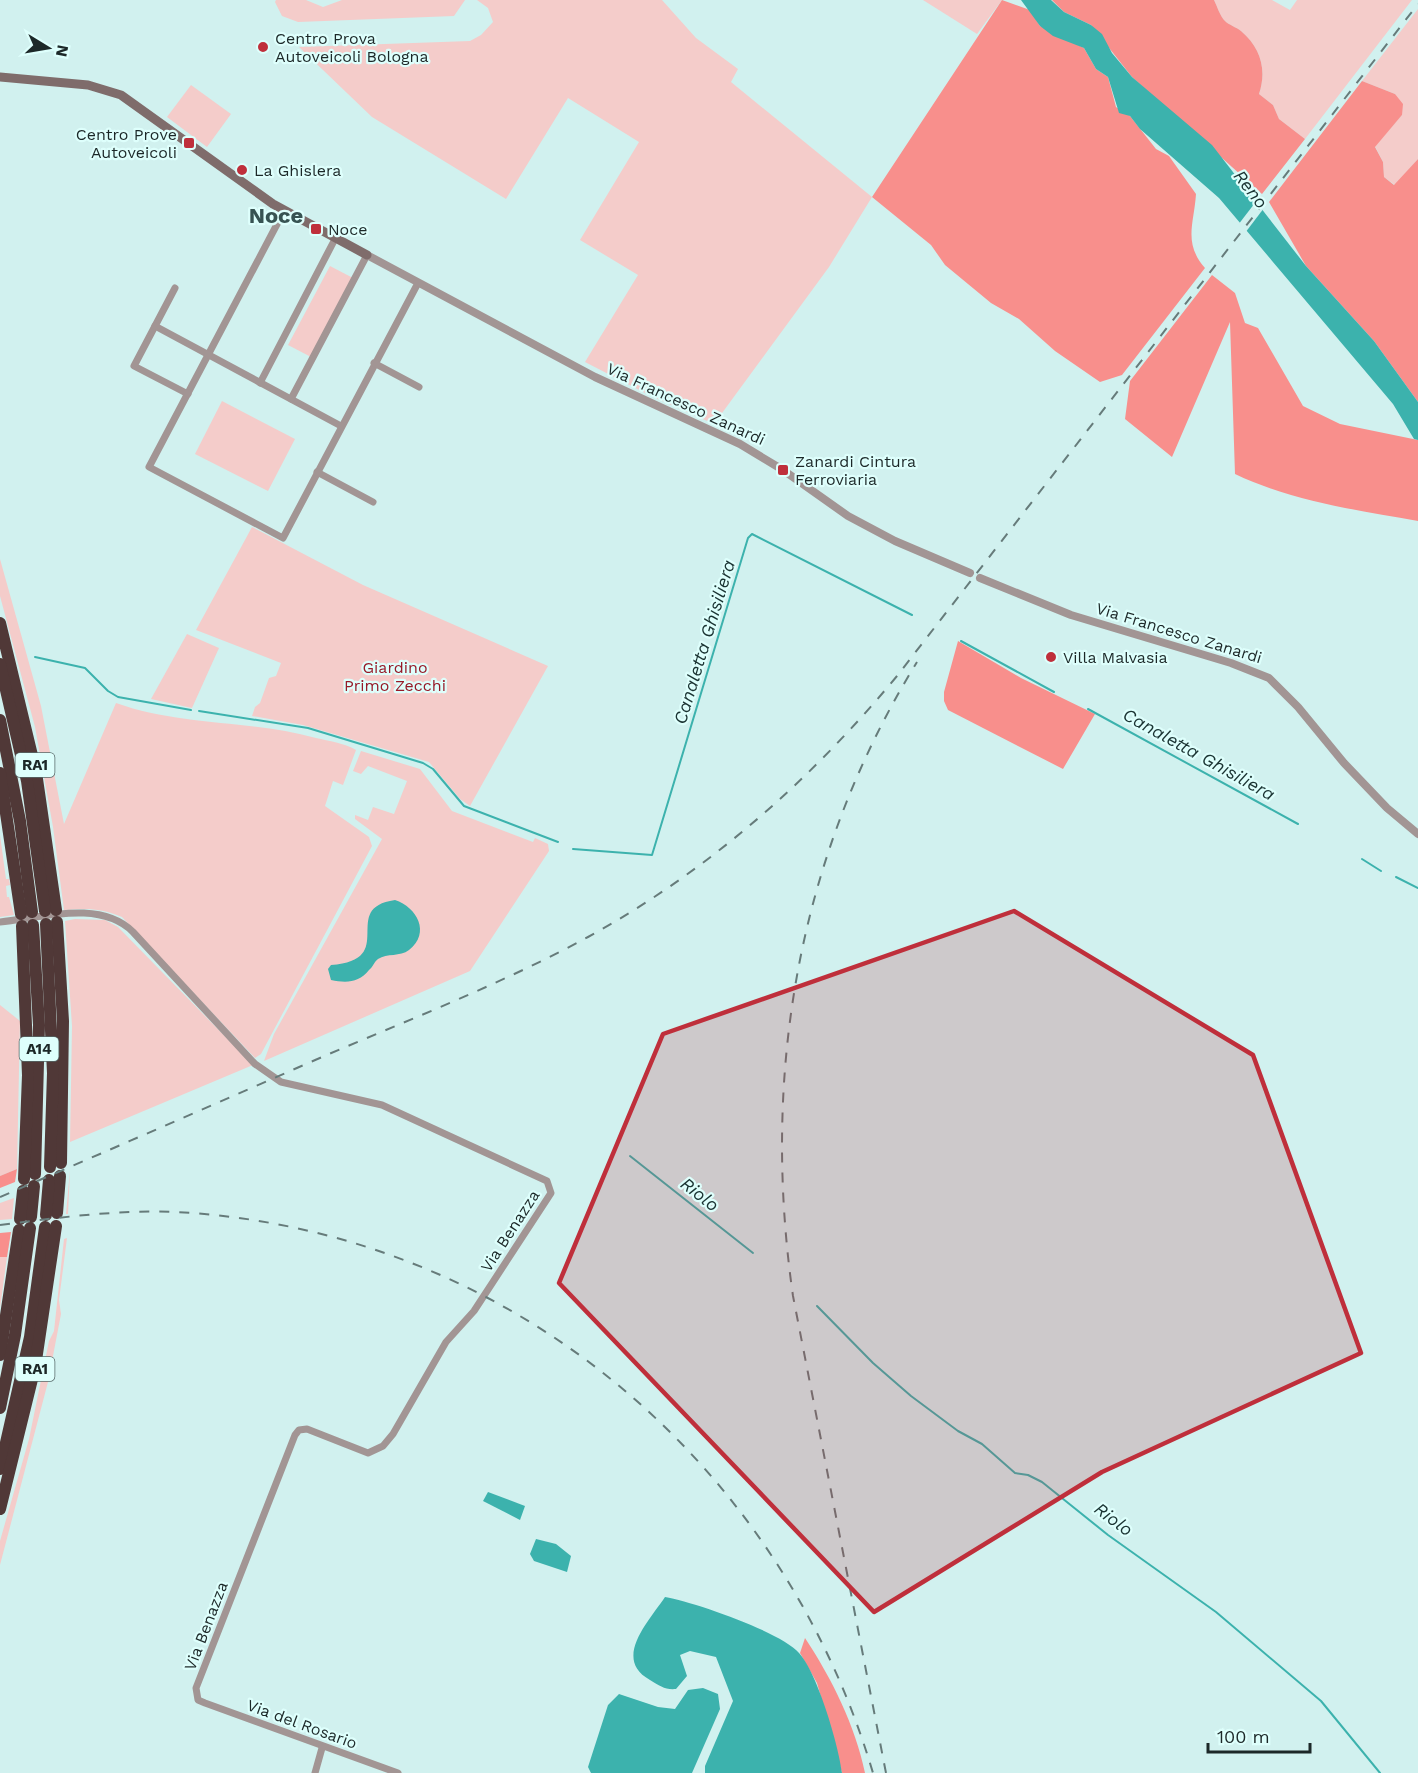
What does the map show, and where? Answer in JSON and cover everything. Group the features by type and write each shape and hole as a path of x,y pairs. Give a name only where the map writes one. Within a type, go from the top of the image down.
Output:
{"highway":[{"name":"RA1","path":"0,623 36,772 64,1071 35,1367 0,1509"},
{"path":"0,664 27,781 51,917"},
{"name":"A14","path":"0,720 20,821 39,1035 29,1183 15,1335 0,1408"},
{"name":"RA1","path":"0,773 27,919"},
{"path":"0,1469 30,1337 51,1220"},
{"name":"RA1","path":"0,1355 25,1223"}],"main road":[{"name":"Via Francesco Zanardi","path":"0,71 23,78"},
{"name":"Via Francesco Zanardi","path":"0,77 88,85 122,95 284,212 367,255"}],"street":[{"path":"284,212 149,467 283,538 418,283"},
{"path":"260,383 335,239"},
{"path":"291,399 367,255"},
{"name":"Via Francesco Zanardi","path":"367,255 595,377 752,450 848,516 895,541 970,573"},
{"path":"175,288 134,366 188,394"},
{"path":"155,326 341,426"},
{"path":"374,363 419,387"},
{"path":"317,472 373,502"},
{"name":"Via Francesco Zanardi","path":"980,578 1071,615 1231,663 1269,678 1298,707 1344,763 1388,808 1418,834"},
{"name":"Via Benazza","path":"2,922 72,915 107,915 126,925 255,1064 281,1082 382,1105 548,1181 550,1185 551,1192 506,1265 474,1311 446,1342 409,1408 383,1446 368,1453 307,1428 299,1430 295,1435 196,1688 198,1700"},
{"name":"Via del Rosario","path":"198,1700 322,1748 398,1773"},
{"path":"315,1773 322,1748"}],"highlighted area":[{"path":"1014,911 1253,1055 1361,1353 1102,1472 874,1612 559,1283 663,1034"}],"green space":[{"path":"276,0 306,0 323,7 342,0 465,0 454,16 298,22 282,16 275,2"},
{"path":"477,0 662,0 696,38 738,69 731,82 872,197 829,267 714,424 649,395 585,362 638,275 580,240 639,142 568,98 506,199 372,117 299,47 470,41 481,35 493,22 488,8"},
{"path":"923,0 1002,0 977,34"},
{"path":"1214,0 1272,0 1290,10 1297,0 1412,0 1305,139 1279,119 1273,105 1259,94 1262,68 1258,52 1241,31 1223,19"},
{"path":"1418,9 1418,159 1395,185 1384,177 1383,162 1375,146 1402,115 1395,94 1362,81"},
{"path":"191,85 231,114 207,147 167,117"},
{"path":"330,266 353,278 311,357 288,345"},
{"path":"222,401 295,439 268,491 195,454"},
{"name":"Giardino Primo Zecchi","path":"252,527 363,585 548,666 470,806 460,799 429,762 303,725 252,716 255,707 260,703 269,678 276,676 281,663 196,630"},
{"path":"0,559 41,706 64,824 116,703 165,716 291,732 336,742 356,750 343,785 333,781 325,806 369,837 372,846 261,1054 255,1058 122,917 93,909 64,910 53,827 35,727 0,596"},
{"path":"187,634 219,648 192,708 151,699"},
{"path":"361,751 420,769 452,811 533,842 535,838 548,844 549,851 470,971 264,1061 274,1034 382,839 355,819 355,815 368,820 373,807 394,814 407,781 368,766 361,774 353,771"},
{"path":"0,835 6,879 9,879 10,885 6,886 7,897 9,897 14,915 0,917"},
{"path":"105,920 118,927 253,1065 70,1142 72,1026 65,921"},
{"path":"0,1005 20,1021 17,1169 0,1176"},
{"path":"70,1170 68,1214 66,1214"},
{"path":"14,1198 12,1219 0,1220 0,1203"},
{"path":"67,1238 59,1300 61,1314 48,1382 0,1565 0,1541 29,1439 49,1341 54,1331 64,1239"},
{"path":"0,1257 7,1257 0,1308"}],"shaded area":[{"path":"1002,0 1030,10 1040,26 1084,48 1096,69 1108,77 1116,107 1130,116 1156,149 1169,156 1196,194 1192,242 1198,259 1205,268 1122,375 1100,382 1055,351 1019,319 991,303 945,265 931,245 872,197"},
{"path":"1052,0 1214,0 1223,19 1241,31 1258,52 1262,68 1259,94 1273,105 1279,119 1305,139 1262,194 1132,77 1091,25 1064,12"},
{"path":"1362,81 1395,94 1403,104 1402,115 1375,147 1383,162 1384,177 1394,185 1418,159 1418,402 1374,341 1306,266 1269,202"},
{"path":"1212,275 1235,293 1245,323 1258,328 1303,406 1340,424 1418,440 1418,521 1302,498 1235,474 1230,322 1172,457 1125,419 1130,381"},
{"path":"958,641 1021,678 1095,714 1063,769 948,710 944,701 944,692"},
{"path":"17,1169 15,1182 0,1188 0,1176"},
{"path":"11,1232 7,1257 0,1257 0,1233"},
{"path":"805,1638 849,1720 865,1773 842,1773 817,1683 800,1653"}],"water":[{"path":"1021,0 1051,0 1064,12 1091,25 1102,34 1112,53 1132,77 1212,145 1306,266 1374,341 1418,402 1418,440 1414,439 1393,404 1219,198 1140,129 1130,116 1119,113 1108,77 1096,69 1084,48 1053,36 1040,26"},
{"path":"395,900 403,903 415,914 420,929 416,943 405,952 378,959 357,980 342,982 331,980 328,969 331,965 351,961 362,954 367,944 371,913 379,905"},
{"path":"488,1492 525,1506 520,1520 483,1501"},
{"path":"536,1539 556,1544 571,1556 567,1572 534,1561 530,1554"},
{"path":"665,1597 715,1611 756,1627 775,1636 799,1653 820,1692 837,1746 842,1773 705,1773 705,1766 733,1701 716,1657 690,1651 680,1655 687,1676 676,1689 660,1686 650,1680 639,1671 634,1662 637,1640"},
{"path":"703,1688 718,1694 720,1709 692,1773 591,1773 588,1767 608,1705 619,1694 658,1707 675,1709 688,1690"}],"pier":[{"path":"1258,199 1264,208 1245,233 1238,225"}],"waterway":[{"name":"Canaletta Ghisiliera","path":"573,849 652,855 748,538 752,534 912,615"},
{"name":"Canaletta Ghisiliera","path":"961,641 1054,692"},
{"name":"Canaletta Ghisiliera","path":"35,657 85,668 108,691 118,697 191,710"},
{"name":"Canaletta Ghisiliera","path":"1088,709 1298,824"},
{"name":"Canaletta Ghisiliera","path":"199,711 308,728 423,763 433,769 464,806 558,842"},
{"name":"Canaletta Ghisiliera","path":"1362,859 1381,871"},
{"name":"Canaletta Ghisiliera","path":"1396,877 1418,888"},
{"name":"Riolo","path":"630,1156 753,1253"},
{"name":"Riolo","path":"817,1306 873,1363 911,1396 958,1431 982,1444 1015,1473 1028,1475 1042,1482 1108,1535 1216,1612 1321,1701 1380,1773"}],"railway":[{"path":"0,1197 525,969 588,937 632,911 675,883 755,821 829,752 897,676 1418,4"},
{"path":"886,1773 793,1296 784,1213 782,1130 787,1049 798,968 817,889 843,811 876,736 917,662"},
{"path":"0,1225 96,1214 168,1212 192,1213 311,1231 422,1267 526,1320 620,1386 703,1467 774,1559 831,1661 873,1773"}],"place":[{"name":"Centro Prova Autoveicoli Bologna","path":"263,47"},
{"name":"Centro Prove Autoveicoli","path":"189,143"},
{"name":"La Ghislera","path":"242,170"},
{"name":"Noce","path":"316,229"},
{"name":"Zanardi Cintura Ferroviaria","path":"783,470"},
{"name":"Villa Malvasia","path":"1051,657"}],"district":[{"name":"Noce","path":"276,215"}],"water label":[{"name":"Reno","path":"1251,189"}]}
